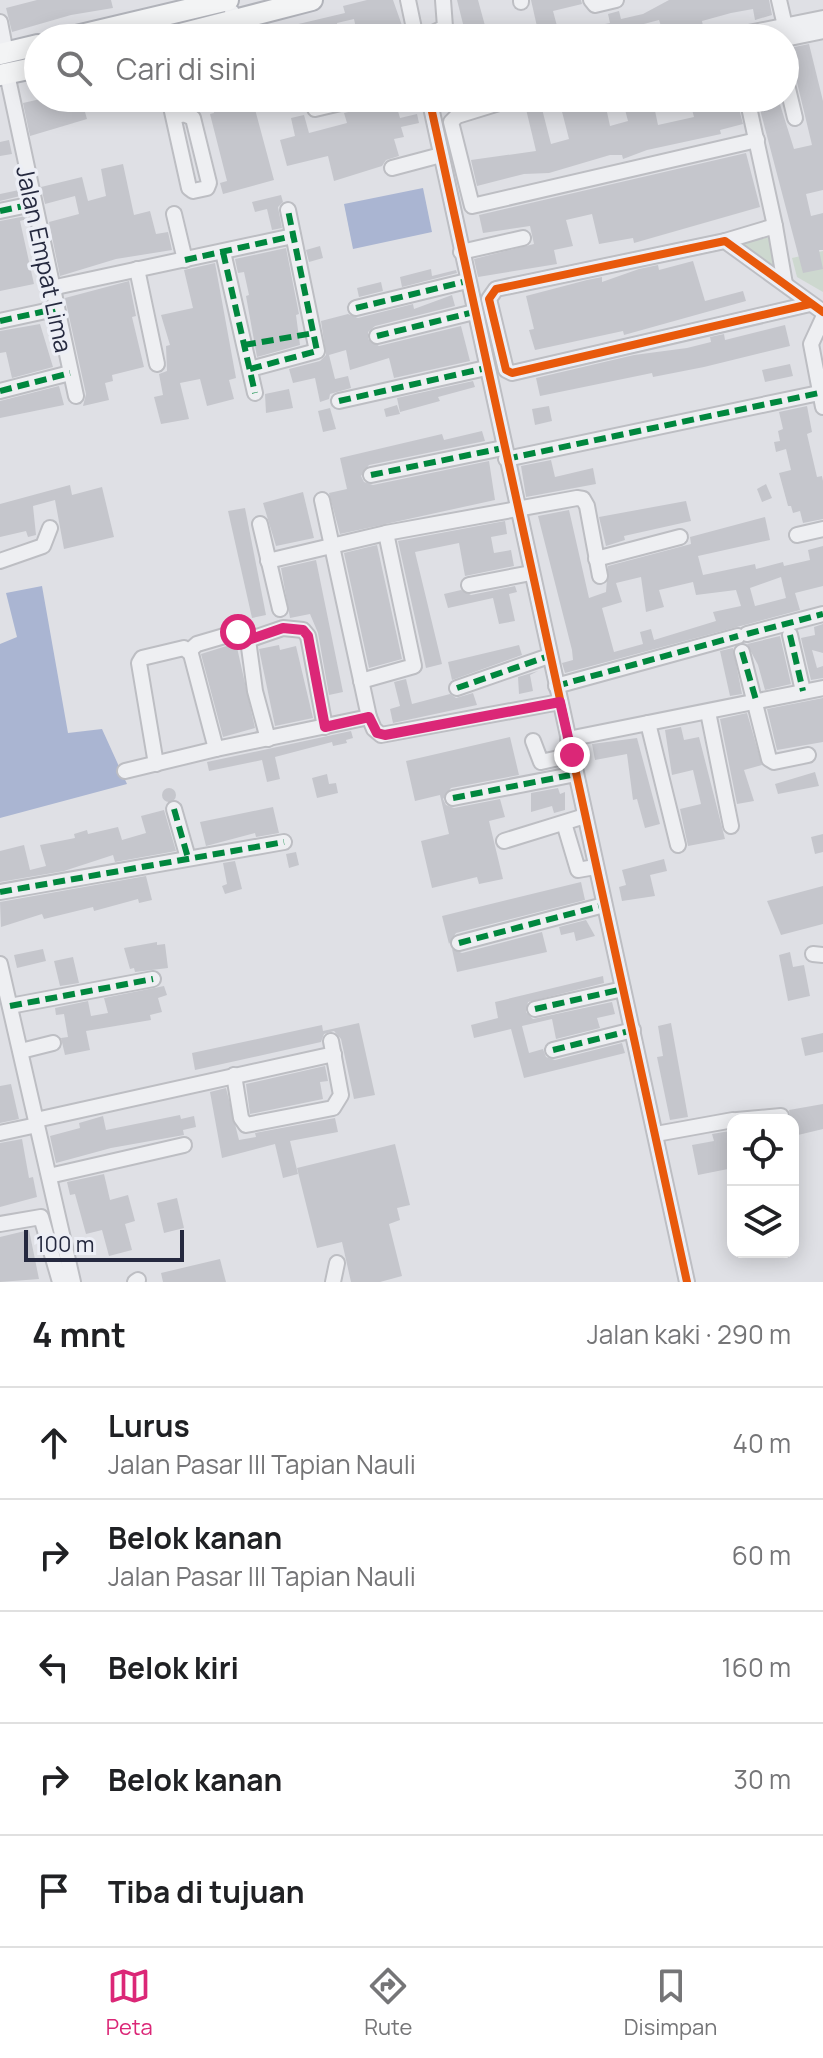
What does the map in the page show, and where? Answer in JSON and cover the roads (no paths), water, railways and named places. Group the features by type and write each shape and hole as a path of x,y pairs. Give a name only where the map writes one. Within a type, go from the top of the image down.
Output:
{"highway":[{"path":"127,24 228,0"},
{"path":"251,24 312,0"},
{"path":"3,64 24,53"},
{"path":"3,64 24,66"}],"street":[{"path":"228,0 236,24"},
{"path":"408,0 413,24"},
{"path":"443,0 445,24"},
{"path":"591,0 595,5 616,0"},
{"path":"779,0 784,24"},
{"path":"799,27 823,18"},
{"name":"Jalan Empat Lima","path":"0,22 3,64 76,396"},
{"path":"799,32 823,31"},
{"path":"173,112 189,188 193,191 207,188 209,183 193,118 184,114 174,117"},
{"path":"432,112 504,454 687,1282"},
{"path":"470,112 457,116 451,122 472,206 757,140"},
{"path":"750,112 785,284"},
{"path":"794,112 795,118"},
{"path":"392,168 441,155"},
{"path":"0,211 33,204"},
{"path":"250,369 317,351 288,210"},
{"path":"174,214 185,260"},
{"path":"775,226 725,241 493,291 489,299 506,370 512,373 819,315"},
{"path":"51,288 293,236"},
{"path":"461,252 523,238"},
{"path":"725,241 785,284 819,315 823,342"},
{"path":"223,252 255,393"},
{"path":"137,269 157,364"},
{"path":"356,308 467,281"},
{"path":"0,321 55,309"},
{"path":"377,336 474,312"},
{"path":"371,475 821,400 811,344 819,315"},
{"path":"339,401 486,368"},
{"path":"0,391 70,373"},
{"path":"268,561 386,533 583,499 600,576"},
{"path":"322,500 369,717 374,729 381,735 560,702"},
{"path":"260,524 280,609"},
{"path":"0,561 43,546 50,528"},
{"path":"797,535 823,529"},
{"path":"361,681 413,668 415,664 386,533"},
{"path":"596,559 680,537"},
{"path":"469,585 531,573"},
{"path":"556,686 823,614"},
{"path":"248,640 283,628 303,630 308,636 325,727"},
{"path":"156,764 139,663 142,658 189,651 197,644 238,632 248,640 253,679 268,739"},
{"path":"790,635 803,691"},
{"path":"189,651 216,749"},
{"path":"742,652 770,761 808,755"},
{"path":"457,688 549,656"},
{"path":"568,739 823,688"},
{"path":"708,712 731,826"},
{"path":"125,771 369,717"},
{"path":"648,723 678,845"},
{"path":"533,741 541,762 572,755"},
{"path":"453,798 576,774"},
{"path":"174,809 188,858"},
{"path":"504,841 585,816"},
{"path":"564,823 578,870 595,867"},
{"path":"0,892 284,842"},
{"path":"459,943 604,905"},
{"path":"0,964 73,1282"},
{"path":"10,1006 153,979"},
{"path":"535,1009 623,989"},
{"path":"553,1050 633,1030"},
{"path":"21,1051 53,1043"},
{"path":"0,1133 333,1048 341,1095 333,1108 323,1112 246,1125 241,1118 234,1075"},
{"path":"656,1134 727,1121"},
{"path":"49,1176 184,1145"},
{"path":"0,1224 41,1217 60,1282"},
{"path":"333,1282 337,1263"}],"water":[{"path":"423,188 432,232 353,249 344,204"},
{"path":"42,586 68,733 102,729 127,784 0,818 0,644 17,637 6,593"}]}
